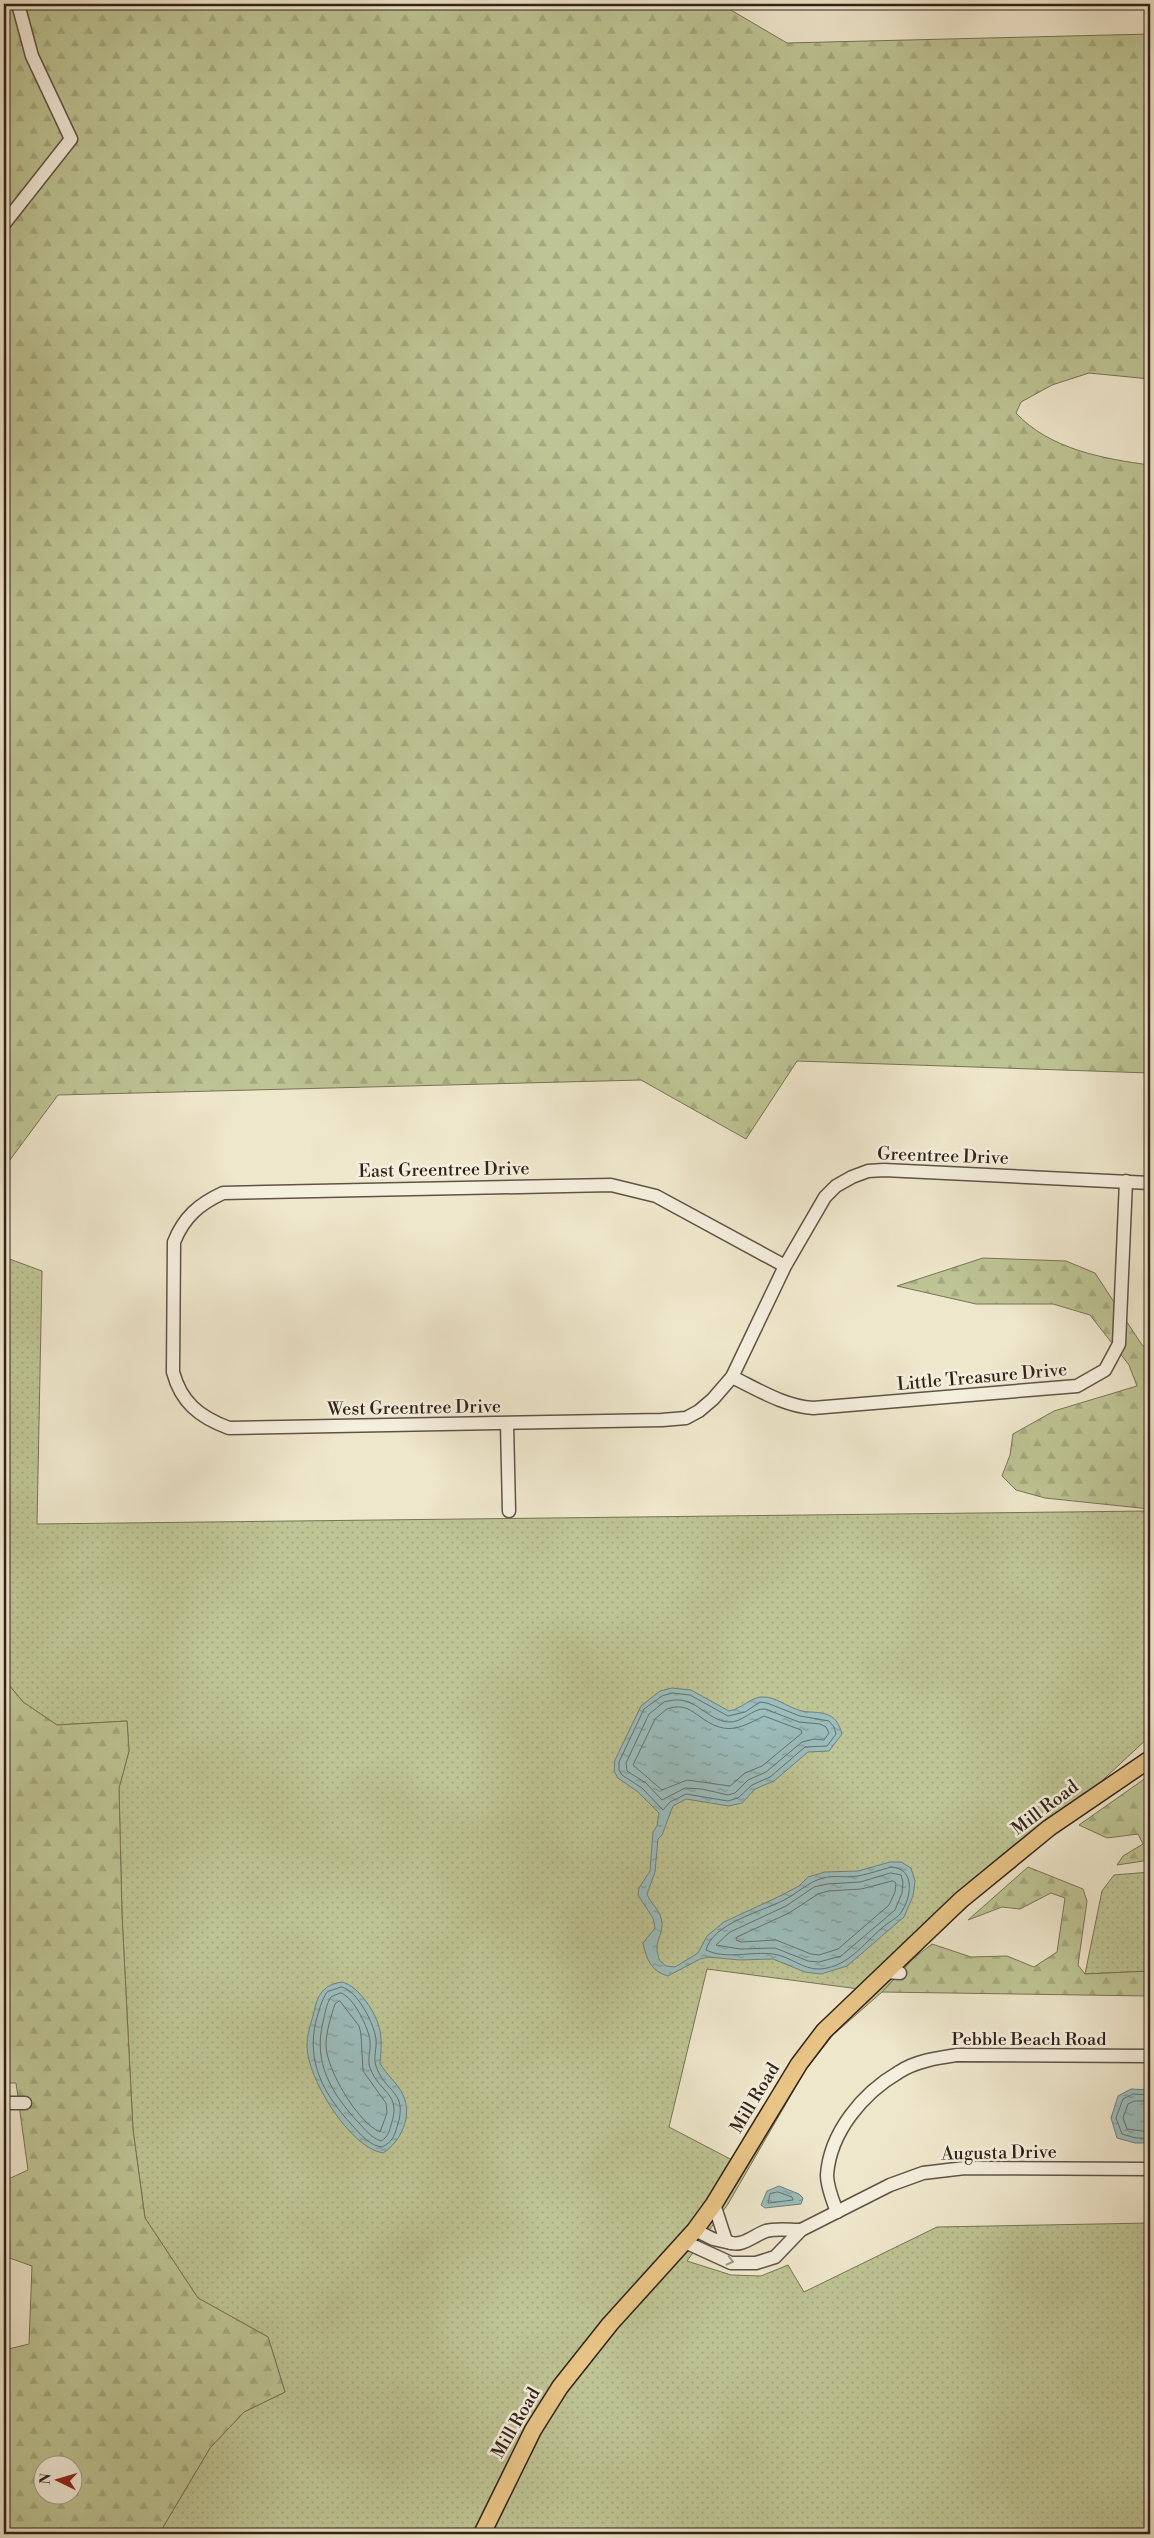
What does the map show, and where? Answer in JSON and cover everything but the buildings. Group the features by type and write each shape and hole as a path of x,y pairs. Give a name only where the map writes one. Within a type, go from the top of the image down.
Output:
{"main road":[{"name":"Mill Road","path":"482,2534 533,2430 560,2387 610,2324 690,2236 714,2204 799,2064 824,2031 892,1972 961,1900 1049,1828 1150,1759"}],"street":[{"path":"4,224 71,139 32,56 18,4"},
{"name":"Greentree Drive","path":"732,1378 785,1266 825,1197 836,1186 868,1171 1150,1183"},
{"name":"Little Treasure Drive","path":"732,1378 797,1407 813,1408 1077,1386 1106,1370 1119,1344 1126,1182"},
{"name":"East Greentree Drive","path":"172,1308 172,1254 179,1229 198,1206 223,1193 234,1192 611,1184 656,1196 785,1266"},
{"name":"West Greentree Drive","path":"172,1308 173,1372 177,1386 188,1404 202,1415 229,1428 507,1424 686,1418 713,1399 732,1378"},
{"path":"507,1424 509,1511"},
{"name":"Pebble Beach Road","path":"837,2212 831,2197 827,2176 833,2152 848,2117 871,2091 900,2071 928,2059 957,2055 1150,2056"},
{"path":"4,2103 25,2103"},
{"name":"Augusta Drive","path":"690,2236 731,2263 756,2263 775,2257 801,2230 890,2185 923,2174 965,2168 1150,2169"},
{"path":"714,2204 726,2240 731,2243"},
{"name":"Augusta Drive","path":"731,2243 743,2243 767,2231 801,2230"},
{"path":"690,2236 731,2243"}],"green space":[{"path":"4,4 724,4 724,6 787,43 1150,34 1150,379 1089,373 1052,385 1021,402 1016,413 1029,425 1061,444 1096,455 1150,465 1150,1073 797,1061 746,1139 641,1080 58,1095 4,1168"},
{"path":"4,1257 42,1271 37,1524 1150,1511 1150,1736 927,1944 882,1992 833,2035 806,2069 728,2204 687,2261 731,2275 761,2276 788,2265 804,2292 937,2227 1150,2223 1150,2534 159,2534 210,2448 244,2412 285,2392 268,2337 198,2298 145,2218 133,2130 122,1915 119,1788 129,1751 127,1721 57,1725 23,1702 4,1679 4,1553 7,1550 4,1550","holes":["707,1969 859,1989 734,2161 669,2127"]},
{"path":"983,1258 1066,1261 1095,1273 1142,1345 1150,1351 1150,1509 1045,1498 1016,1490 1002,1476 1010,1455 1013,1434 1054,1411 1137,1386 1129,1365 1090,1315 1053,1304 976,1304 897,1286"},
{"path":"4,1327 8,1341 4,1372"},
{"path":"4,1679 23,1702 57,1725 127,1721 129,1751 119,1788 122,1915 133,2130 145,2218 198,2298 268,2337 285,2392 244,2412 210,2448 159,2534 4,2534 4,2350 29,2344 32,2266 4,2256 4,2181 28,2170 16,2083 4,2083"},
{"path":"1150,1775 1150,1860 1117,1865 1123,1856 1143,1844 1138,1834 1107,1838 1079,1825"},
{"path":"1028,1867 1083,1889 1087,1901 1078,1965 1085,1974 1150,1971 1150,1996 882,1992 914,1958 932,1944 971,1957 1007,1956 1034,1967 1057,1952 1065,1898 1051,1893 1020,1909 1002,1907 968,1920"},
{"path":"1150,1872 1150,1971 1085,1974 1102,1891 1114,1875"}],"water":[{"path":"672,1688 691,1690 729,1711 757,1698 772,1698 806,1712 829,1715 836,1720 842,1734 829,1751 808,1752 774,1781 755,1789 742,1803 729,1806 686,1799 673,1806 662,1835 658,1839 655,1872 647,1894 661,1918 662,1929 657,1948 660,1961 666,1966 675,1967 698,1953 707,1936 724,1922 799,1886 808,1877 825,1872 858,1871 890,1862 901,1862 911,1868 915,1881 913,1896 904,1917 847,1966 821,1974 805,1972 773,1959 740,1960 708,1957 700,1959 668,1976 662,1974 651,1964 643,1943 655,1928 653,1918 638,1895 639,1888 650,1871 653,1832 657,1826 659,1813 638,1792 618,1778 614,1771 615,1760 641,1706 660,1691"},
{"path":"342,1982 355,1989 371,2009 381,2035 380,2063 401,2091 406,2103 407,2111 404,2127 395,2142 383,2153 370,2148 357,2139 344,2125 322,2093 309,2060 308,2034 318,1998 329,1986"},
{"path":"1131,2089 1150,2090 1150,2143 1135,2143 1117,2138 1111,2118 1118,2096"},
{"path":"779,2186 799,2194 803,2198 801,2204 765,2208 761,2205 767,2191"}]}
